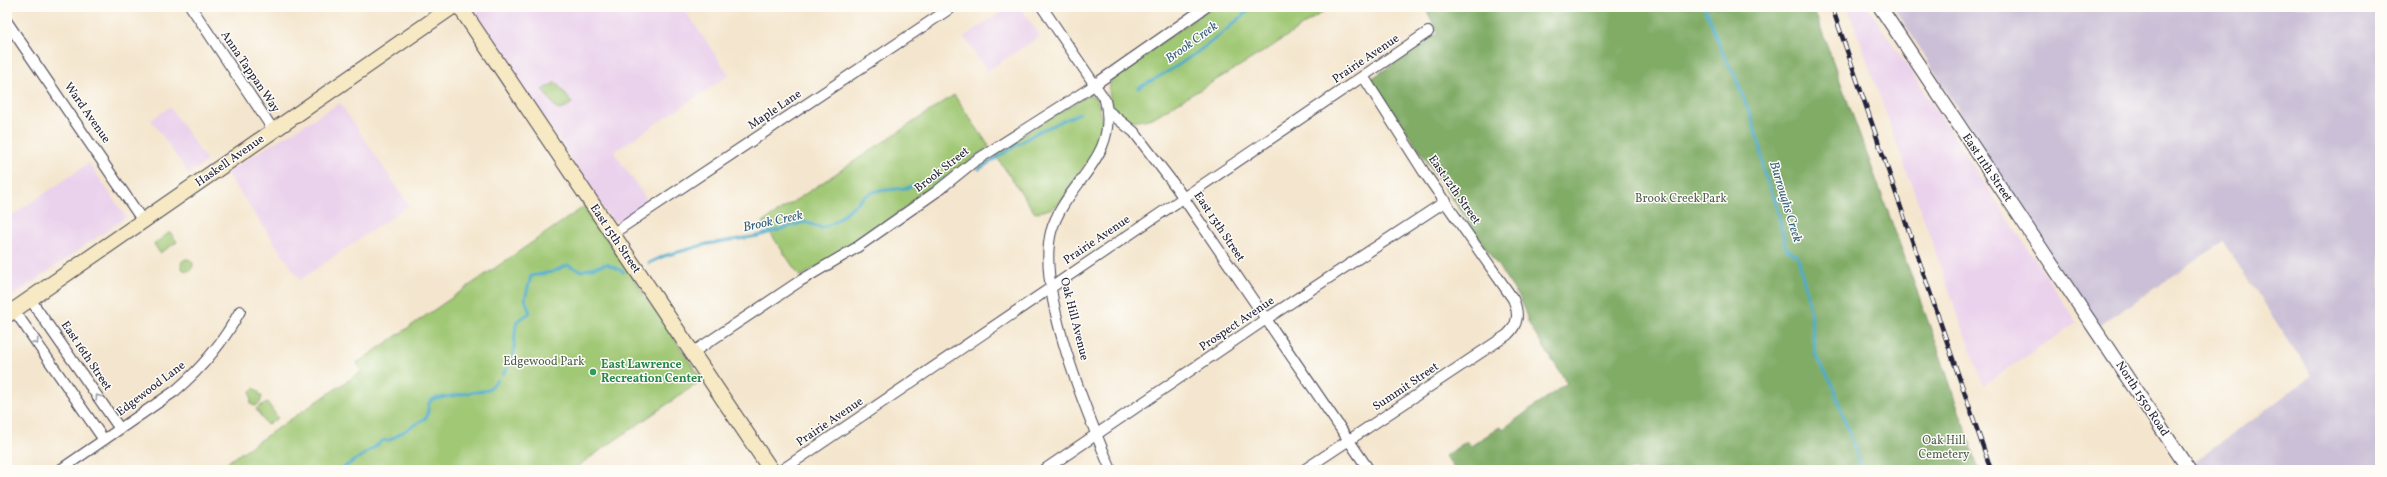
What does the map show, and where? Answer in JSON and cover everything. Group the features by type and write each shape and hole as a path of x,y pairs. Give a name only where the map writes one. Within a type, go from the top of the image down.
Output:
{"main road":[{"name":"Haskell Avenue","path":"11,313 452,7"},
{"name":"East 15th Street","path":"460,7 771,470"}],"street":[{"name":"Anna Tappan Way","path":"191,7 274,131"},
{"name":"Maple Lane","path":"612,234 952,7"},
{"name":"East 13th Street","path":"1042,7 1104,100 1108,112 1134,132 1183,197 1369,470"},
{"name":"Brook Street","path":"692,353 800,281 856,248 936,192 972,163 1094,85 1206,7"},
{"name":"East 11th Street","path":"1880,7 2096,328"},
{"name":"Ward Avenue","path":"7,22 144,221"},
{"name":"Prairie Avenue","path":"782,470 1428,32"},
{"name":"East 12th Street","path":"1363,76 1446,201 1514,299 1517,320"},
{"name":"Oak Hill Avenue","path":"1108,112 1108,128 1100,151 1065,203 1052,232 1048,262 1051,287 1072,367 1096,435 1111,470"},
{"name":"Prospect Avenue","path":"1044,470 1266,319 1446,201"},
{"name":"East 16th Street","path":"30,299 120,429"},
{"name":"Edgewood Lane","path":"60,470 120,429 191,377 218,348 240,311"},
{"path":"11,313 104,440"},
{"name":"Summit Street","path":"1304,470 1507,335 1512,330 1517,320"},
{"name":"North 1550 Road","path":"2096,328 2189,470"}],"shaded area":[{"path":"471,7 683,7 729,75 614,152 649,203 622,221 613,221 609,218"},
{"path":"1009,7 1020,7 1040,36 987,71 964,37"},
{"path":"1848,7 1868,7 2077,323 1983,385"},
{"path":"1894,7 2380,7 2380,470 2189,470 2187,467 2312,376 2223,242 2096,328"},
{"path":"340,103 409,205 300,280 226,172"},
{"path":"170,107 207,161 189,174 151,120"},
{"path":"89,163 126,217 7,300 7,219"}],"green space":[{"path":"1212,7 1330,7 1268,49 1154,117 1133,121 1118,113 1109,95 1109,88 1114,76"},
{"name":"Brook Creek Park","path":"1425,7 1813,7 1936,343 1979,470 1455,470 1445,456 1467,441 1471,446 1501,426 1503,429 1567,383 1529,324 1521,300 1371,79 1438,33"},
{"path":"556,82 572,103 561,110 557,109 543,90"},
{"path":"954,95 989,146 896,214 800,277 763,222"},
{"path":"1088,95 1096,98 1100,110 1102,122 1097,144 1086,164 1061,201 1056,206 1035,213 994,153"},
{"name":"Edgewood Park","path":"585,206 702,380 572,470 216,470 362,371 357,363"},
{"path":"170,232 177,242 160,253 154,244"},
{"path":"187,259 191,261 193,265 191,269 187,271 183,269 181,265 183,261"},
{"path":"253,388 257,390 262,397 260,403 255,406 251,404 250,391"},
{"path":"267,402 278,418 267,425 256,409"}],"waterway":[{"name":"Brook Creek","path":"1138,88 1184,62 1226,30 1252,7"},
{"name":"Burroughs Creek","path":"1705,7 1721,50 1736,78 1751,117 1761,149 1763,170 1776,204 1786,248 1798,257 1809,303 1816,357 1832,383 1862,470"},
{"name":"Brook Creek","path":"979,169 1036,133 1080,113"},
{"name":"Brook Creek","path":"649,263 664,256 707,244 758,236 805,222 822,228 835,222 865,196 876,191 906,188 938,178"},
{"name":"Brook Creek","path":"503,374 512,360 517,321 530,313 525,299 531,276 552,272 568,265 581,271 607,264 624,272"},
{"name":"Brook Creek","path":"340,470 367,453 382,441 390,440 427,417 429,403 433,399 488,390 498,380"}],"railway":[{"path":"1832,7 1991,470"}],"place":[{"name":"East Lawrence Recreation Center","path":"593,372"}],"park label":[{"name":"Oak Hill Cemetery","path":"1944,448"}]}
